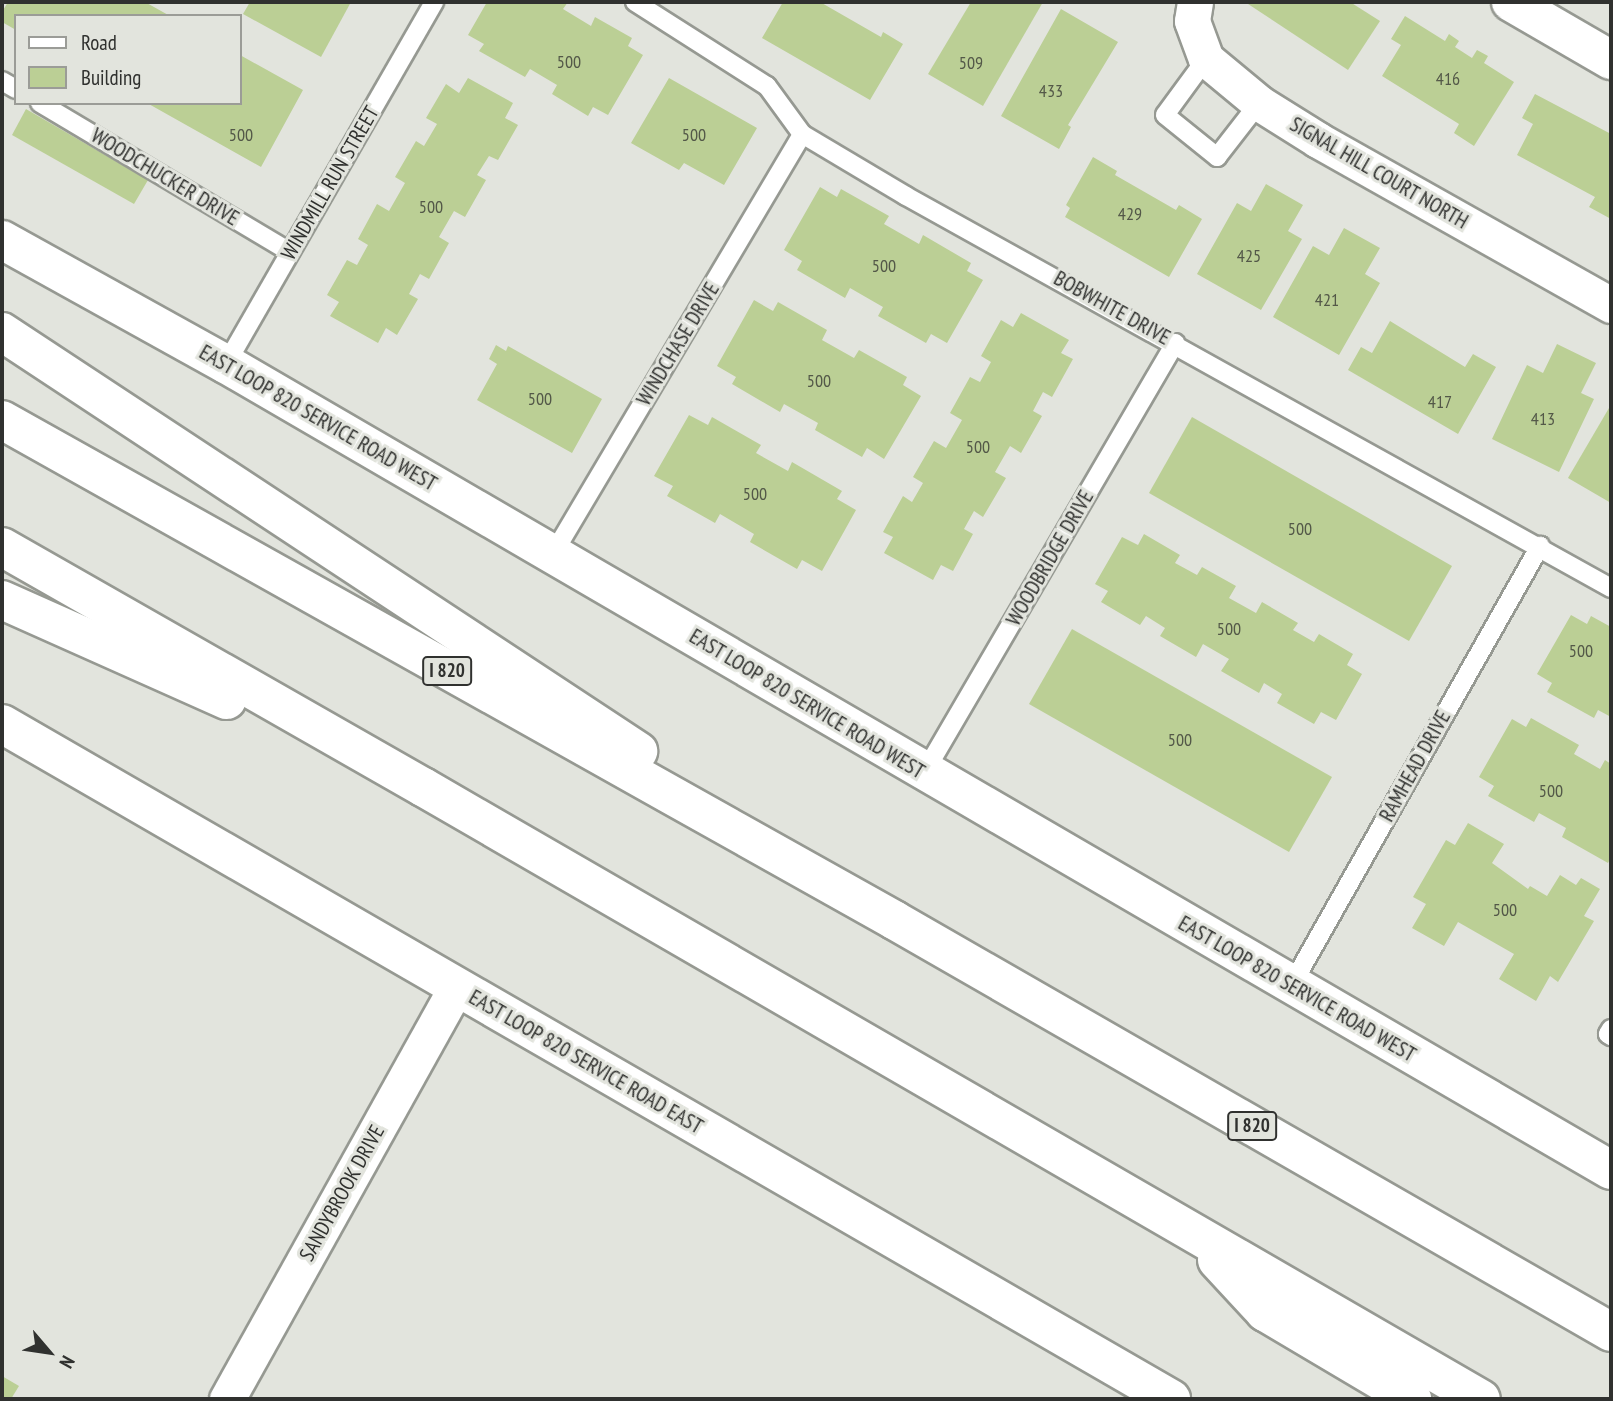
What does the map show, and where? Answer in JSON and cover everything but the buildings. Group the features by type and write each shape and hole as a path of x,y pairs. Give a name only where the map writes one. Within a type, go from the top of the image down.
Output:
{"main road":[{"path":"1511,2 1611,60"},
{"name":"EAST LOOP 820 SERVICE ROAD WEST","path":"2,240 226,364 924,773 1611,1170"},
{"path":"2,332 894,920"},
{"name":"I 820","path":"2,420 894,920 1611,1332"},
{"path":"2,547 423,787 1481,1399"},
{"path":"2,600 423,787"},
{"name":"EAST LOOP 820 SERVICE ROAD EAST","path":"2,724 1171,1399"},
{"path":"1192,1233 1265,1312 1412,1399"}],"street":[{"path":"1195,2 1192,20 1206,59"},
{"name":"SIGNAL HILL COURT NORTH","path":"1206,59 1259,103 1330,147 1611,305"},
{"name":"SANDYBROOK DRIVE","path":"227,1399 456,987"}],"lane":[{"name":"WINDMILL RUN STREET","path":"226,364 434,2"},
{"name":"BOBWHITE DRIVE","path":"635,2 766,86 802,134 906,195 1611,588"},
{"path":"1206,59 1165,115 1217,157 1259,103"},
{"name":"WOODCHUCKER DRIVE","path":"43,105 290,251"},
{"name":"WINDCHASE DRIVE","path":"553,554 802,134"},
{"name":"WOODBRIDGE DRIVE","path":"924,773 1175,343"},
{"name":"RAMHEAD DRIVE","path":"1291,986 1539,546"},
{"path":"1611,1029 1608,1034 1611,1036"}]}
